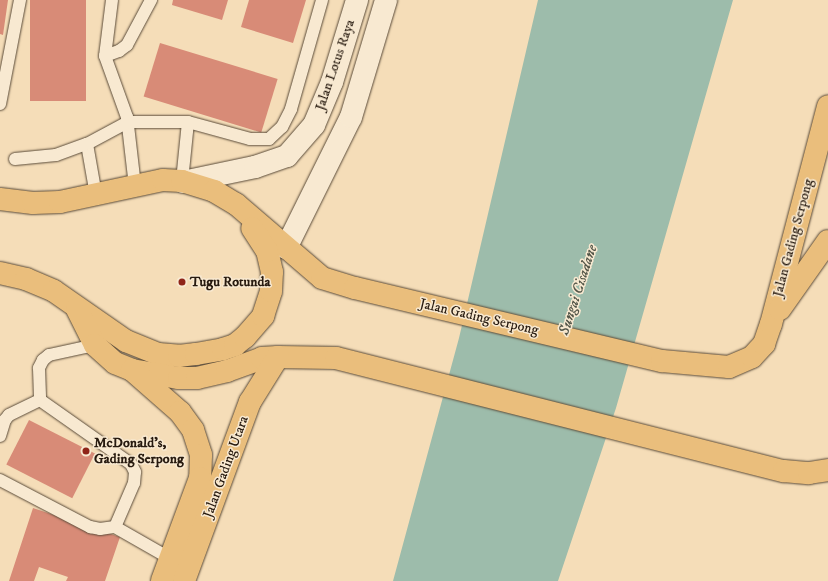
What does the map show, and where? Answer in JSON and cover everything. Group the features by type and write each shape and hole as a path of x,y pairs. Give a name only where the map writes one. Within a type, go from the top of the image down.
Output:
{"main road":[{"name":"Jalan Gading Serpong","path":"0,199 33,203 60,202 164,180 182,181 214,191 241,210 322,278 355,288 662,361 729,367 752,357 764,344 771,324 828,106"},
{"path":"0,273 26,279 47,288 126,341 158,354 180,356 223,349 235,345 245,337 263,316 271,291 272,272 267,251 241,210"},
{"path":"771,324 828,241"},
{"path":"77,309 95,345 115,363 132,370 179,378 197,378 270,358 336,358 784,471 809,473 828,470"},
{"name":"Jalan Gading Utara","path":"184,581 250,402 270,358"},
{"name":"Jalan Gading Utara","path":"132,370 180,412 193,430 201,455 200,478 162,581"}],"street":[{"name":"Jalan Lotus Raya","path":"182,181 255,167 287,156 314,125 332,82 357,0"},
{"name":"Jalan Lotus Raya","path":"286,248 351,117 386,0"},
{"path":"314,125 336,147"}],"lane":[{"path":"0,104 20,0"},
{"path":"112,0 105,56 128,122 134,186"},
{"path":"105,56 119,51 127,45 151,0"},
{"path":"15,159 56,155 87,144 128,122 188,122 250,139 269,139 282,127 291,109 322,0"},
{"path":"182,181 188,122"},
{"path":"87,144 96,195"},
{"path":"40,400 39,368 43,360 49,355 95,345"},
{"path":"0,436 5,420 9,415 40,400"},
{"path":"40,400 131,464 135,472 134,482 115,527"},
{"path":"0,480 90,527 100,529 115,527 171,559"}],"water":[{"name":"Sungai Cisadane","path":"538,0 733,0 616,408 558,581 393,581 459,338"}],"building":[{"path":"0,0 8,0 3,35 0,34"},
{"path":"30,0 86,0 86,101 30,101"},
{"path":"173,0 228,0 222,20 172,5"},
{"path":"249,0 306,0 293,43 241,27"},
{"path":"160,43 278,79 261,133 144,97"},
{"path":"29,420 95,454 72,498 6,465"},
{"path":"33,508 120,537 105,581 66,581 68,577 39,567 34,581 9,581"}],"place":[{"name":"Tugu Rotunda","path":"182,282"},
{"name":"McDonald's, Gading Serpong","path":"86,451"}]}
